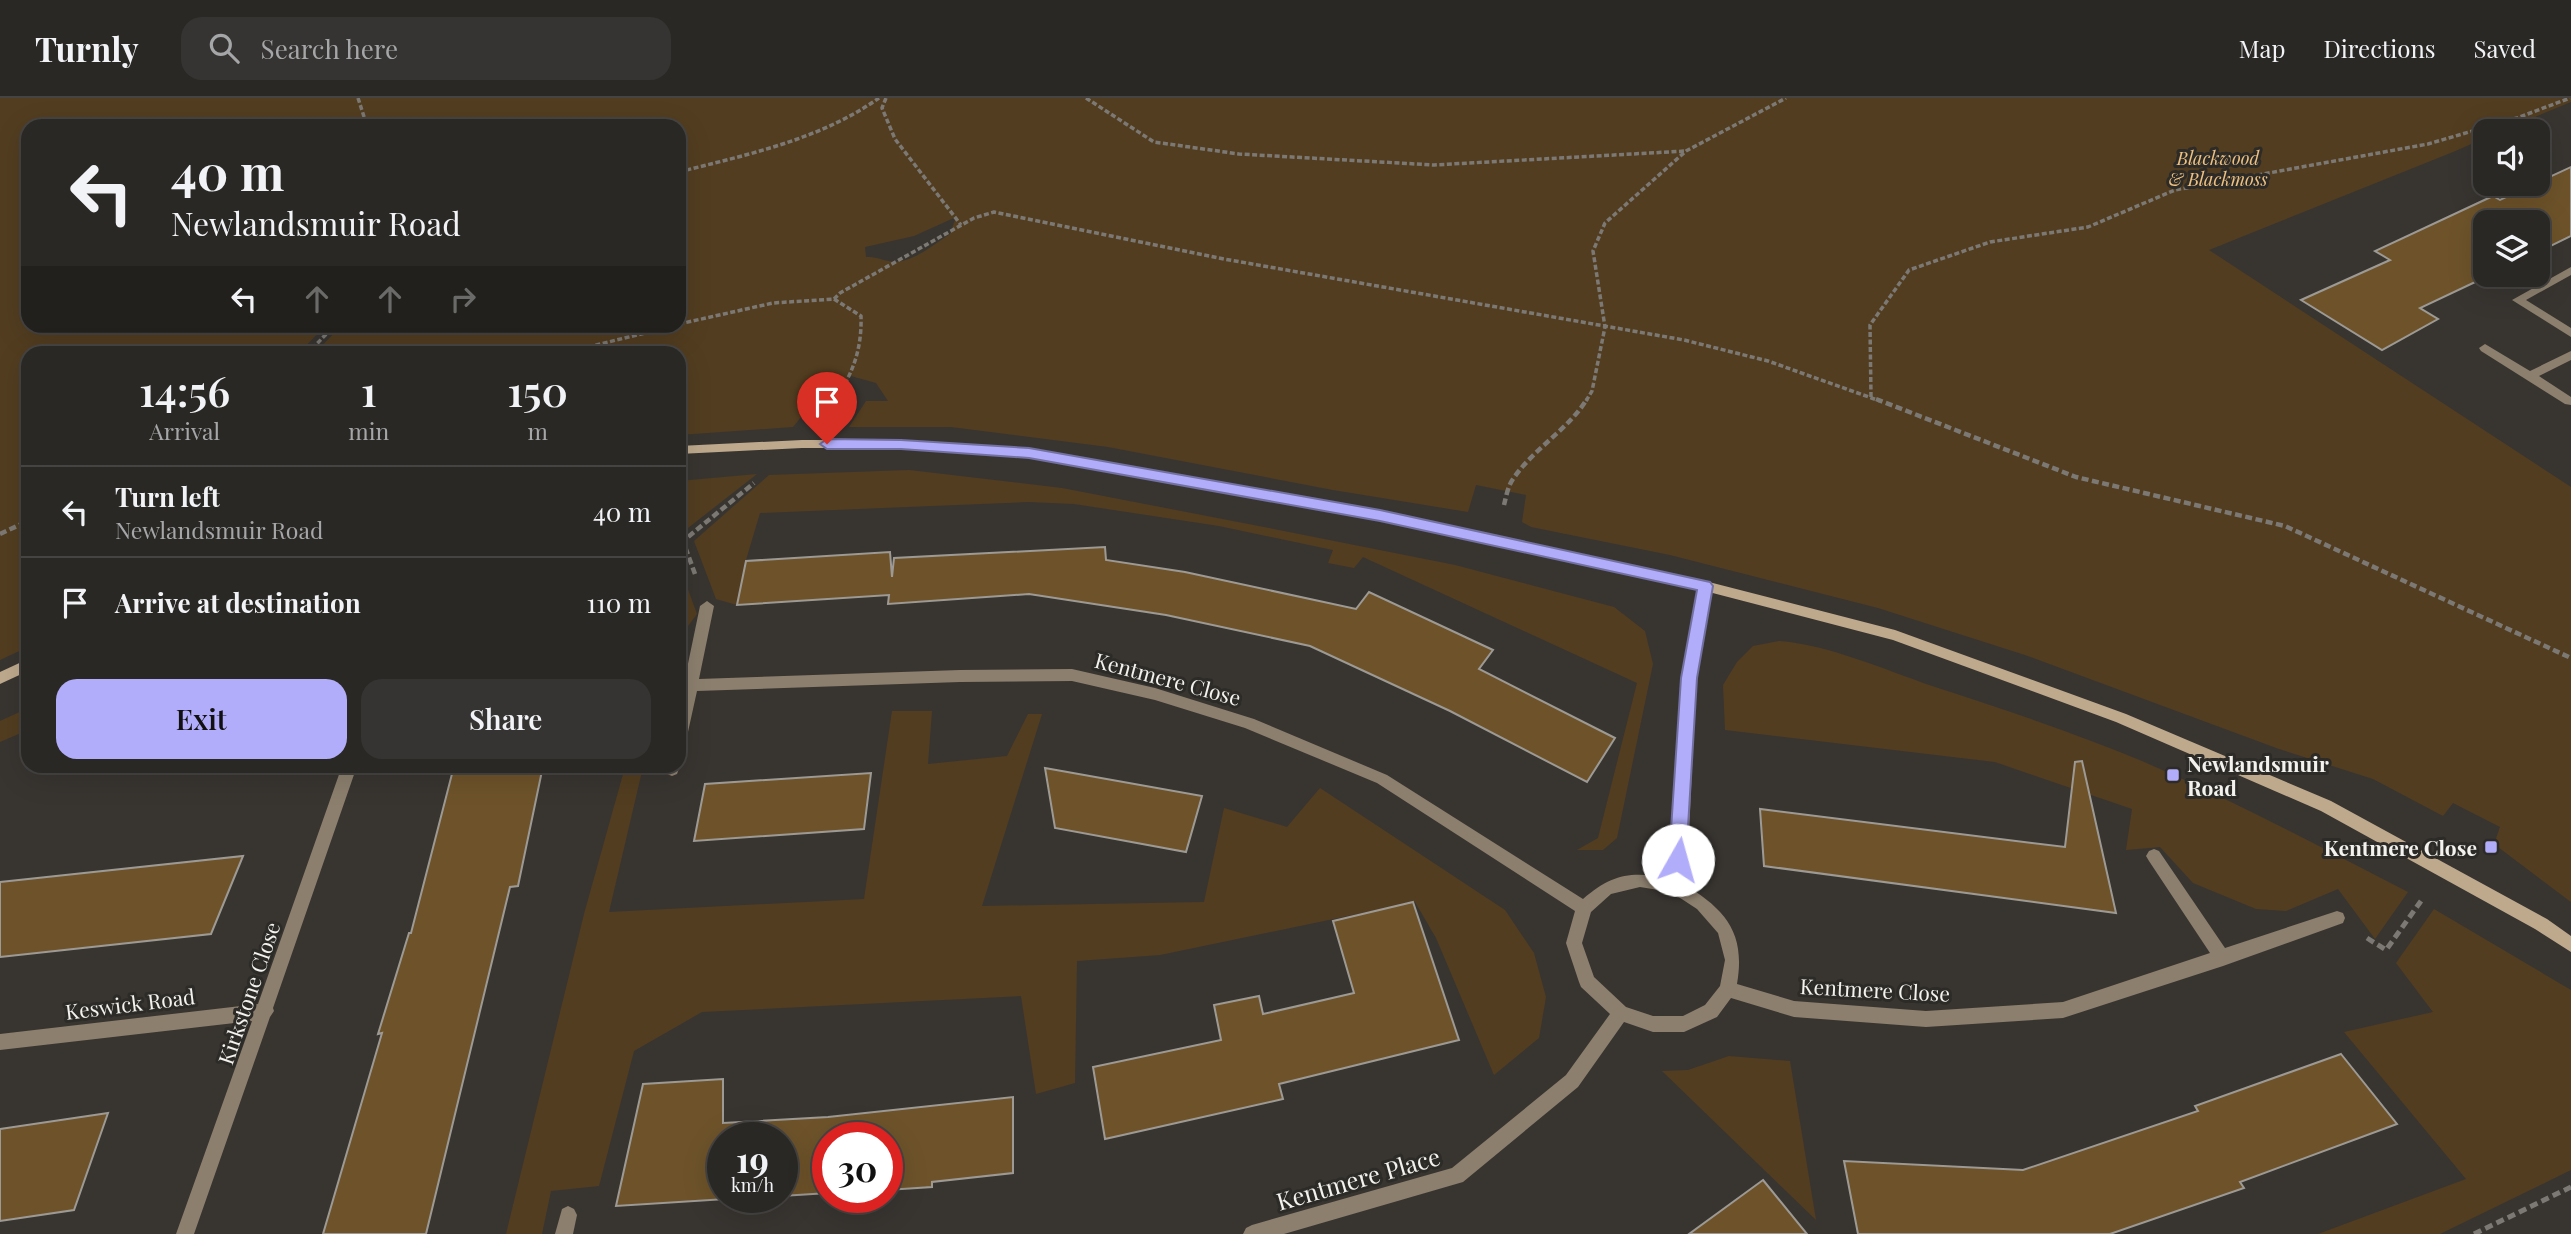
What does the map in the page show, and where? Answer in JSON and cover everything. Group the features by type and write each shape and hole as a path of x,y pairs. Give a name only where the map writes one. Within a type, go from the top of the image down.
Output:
{"street":[{"path":"2571,270 2518,300 2571,333"},
{"path":"2484,348 2569,401"},
{"path":"2530,376 2571,355"},
{"path":"686,450 802,444 901,444 1029,453 1493,539 1705,586 1895,635 2121,718 2326,806 2541,924 2571,944"},
{"path":"1674,886 1681,835 1689,678 1705,586"},
{"path":"686,711 707,606"},
{"path":"0,678 21,668"},
{"name":"Kentmere Close","path":"692,685 960,676 1072,676 1156,694 1249,723 1382,779 1584,908"},
{"name":"Kirkstone Close","path":"185,1234 266,1011 348,773"},
{"path":"2154,856 2223,958"},
{"path":"1640,880 1674,886 1703,904 1725,930 1734,960 1728,989 1711,1011 1684,1024 1653,1024 1621,1013 1587,982 1574,943 1584,908 1607,888 1618,885 1640,880"},
{"name":"Kentmere Close","path":"1728,989 1794,1009 1926,1019 2063,1010 2337,918"},
{"name":"Keswick Road","path":"0,1042 266,1011"},
{"name":"Kentmere Place","path":"1252,1234 1457,1175 1572,1081 1621,1013"},
{"path":"564,1234 568,1214"}],"path":[{"path":"358,98 365,119"},
{"path":"686,170 786,144 835,127 879,98"},
{"path":"886,98 882,108 895,139 961,225"},
{"path":"1086,98 1154,142 1239,154 1434,165 1686,151"},
{"path":"1493,539 1511,481 1541,447 1576,417 1592,391 1605,327 1593,251 1605,223 1686,151 1786,98"},
{"path":"1871,397 1870,325 1909,270 1990,242 2088,227 2175,190 2428,144 2516,118 2570,98"},
{"path":"834,299 840,293 961,225 994,212 1224,259 1684,340 1768,361 1871,397 2076,477 2285,526 2571,658"},
{"path":"686,323 773,303 834,299 860,316 860,349 849,379 802,444 686,538"},
{"path":"315,346 327,333"},
{"path":"592,346 644,333"},
{"path":"0,534 21,525"},
{"path":"686,551 707,606"},
{"path":"2337,918 2385,950 2443,869"},
{"path":"2474,1234 2571,1187"}],"green space":[{"name":"Blackwood & Blackmoss","path":"0,98 2571,98 2571,102 2530,119 2473,119 2473,143 2209,250 2571,487 2571,902 2494,844 2500,827 2453,803 2443,816 2373,779 2279,749 2025,655 1878,608 1670,555 1531,527 1522,522 1526,495 1476,485 1468,512 1333,490 1108,447 951,427 849,427 866,401 888,401 876,383 851,376 832,403 811,405 793,427 686,435 686,346 322,346 334,333 686,333 686,119 21,119 21,333 318,333 306,346 21,346 21,650 0,660","holes":["956,217 950,234 912,258 896,262 866,257 865,247 914,236"]},
{"path":"909,470 1062,488 1269,528 1455,565 1614,607 1645,631 1653,664 1617,838 1603,850 1577,850 1598,838 1637,683 1363,557 1354,568 1328,563 1333,550 1219,526 1074,504 1029,502 760,513 746,560 737,605 716,599 694,541 769,475"},
{"path":"757,474 686,530 686,480"},
{"path":"686,584 697,614 686,629"},
{"path":"1779,641 1816,647 1856,659 2116,750 2243,808 2408,892 2375,939 2338,889 2286,911 2256,909 2193,883 2160,847 2126,850 2132,809 1995,762 1725,730 1723,685 1737,662 1753,646"},
{"path":"21,711 21,733 0,742 0,721"},
{"path":"892,711 932,711 928,764 1007,756 1028,714 1042,714 982,906 1204,902 1224,808 1287,827 1320,788 1505,910 1534,953 1546,997 1539,1038 1494,1075 1436,938 1415,902 1160,955 1077,961 1075,1083 1036,1094 1021,996 702,1012 634,1051 599,1186 551,1191 542,1234 506,1234 584,914 623,773 642,773 609,912 864,899"},
{"path":"2434,909 2571,990 2571,1170 2440,1234 2318,1234 2466,1179 2344,1032 2433,1012 2396,963"},
{"path":"1729,1056 1790,1061 1816,1220 1662,1071 1688,1070"}],"building":[{"path":"2571,167 2571,236 2550,246 2550,210 2473,210 2473,283 2420,308 2438,319 2382,350 2301,300 2390,260 2375,251 2493,196 2500,200 2509,196 2550,196 2550,177"},
{"path":"1105,547 1106,560 1185,572 1356,609 1369,592 1493,650 1479,669 1615,738 1587,782 1450,711 1310,646 1166,615 1029,594 888,604 889,595 737,605 746,561 890,552 892,577 894,558"},
{"path":"2082,761 2116,913 1764,866 1760,809 2065,847 2075,762"},
{"path":"1045,768 1202,796 1186,852 1055,828"},
{"path":"452,773 542,773 518,886 510,887 426,1234 323,1234 382,1033 378,1034 411,933"},
{"path":"871,773 864,829 694,841 705,784"},
{"path":"243,856 211,934 0,957 0,882"},
{"path":"1413,902 1459,1040 1279,1084 1283,1099 1105,1139 1093,1067 1221,1040 1214,1005 1259,996 1263,1014 1354,993 1333,921"},
{"path":"2341,1054 2397,1124 2240,1182 2244,1188 2110,1234 1858,1234 1844,1161 2023,1170 2198,1111 2195,1106"},
{"path":"723,1079 723,1122 707,1122 707,1200 616,1206 643,1084"},
{"path":"1013,1097 1013,1173 932,1182 932,1187 903,1189 903,1122 812,1122 812,1194 798,1195 798,1122 740,1122 828,1117"},
{"path":"108,1113 74,1210 0,1221 0,1129"},
{"path":"1763,1180 1807,1234 1689,1234"}],"place":[{"name":"Newlandsmuir Road","path":"2173,775"},
{"name":"Kentmere Close","path":"2491,847"}],"route":[{"path":"827,444 901,444 1029,453 1380,516 1705,586 1689,678 1678,860"}]}
